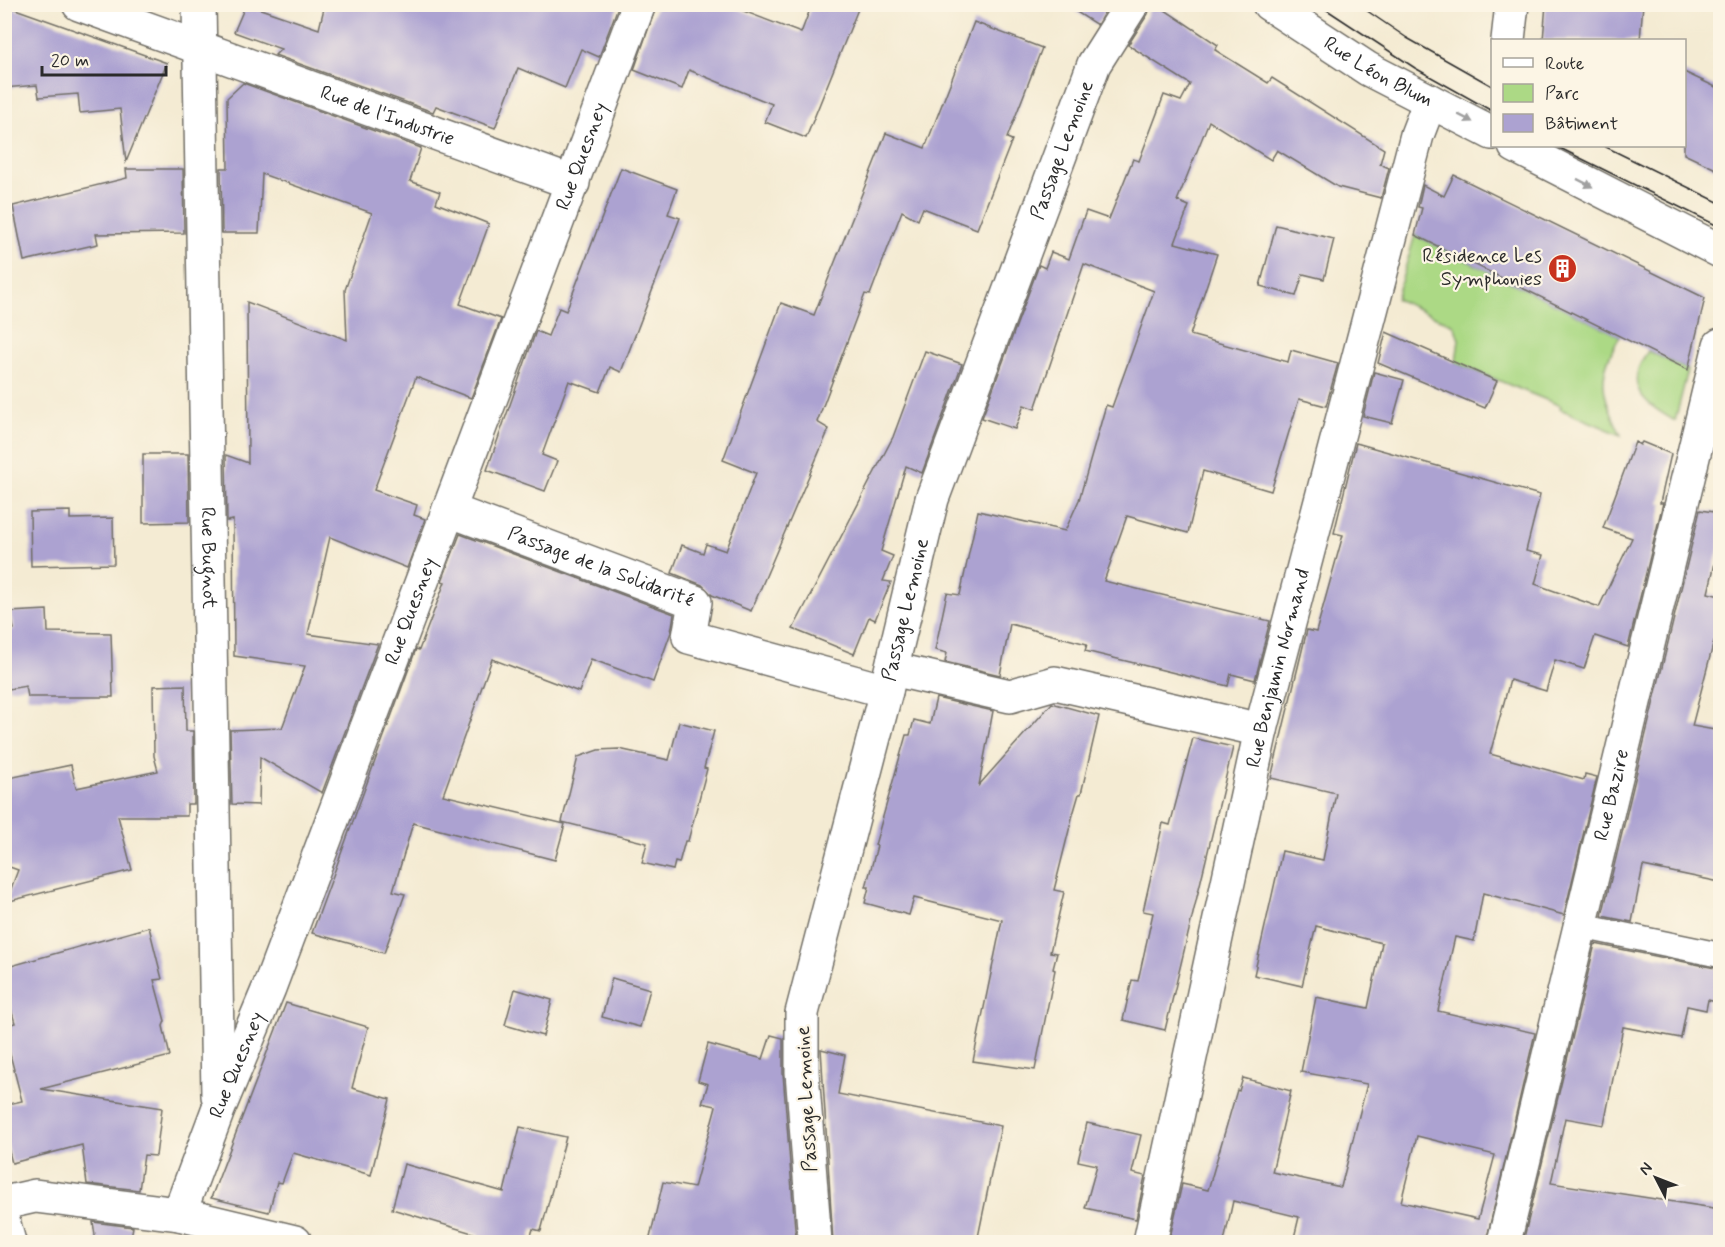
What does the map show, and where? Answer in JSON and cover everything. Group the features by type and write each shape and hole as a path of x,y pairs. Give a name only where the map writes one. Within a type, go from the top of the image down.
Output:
{"street":[{"name":"Rue de l'Industrie","path":"80,4 573,183"},
{"name":"Rue Bugnot","path":"199,4 202,49 218,1110"},
{"name":"Rue Quesney","path":"190,1225 218,1110 269,988 639,4"},
{"name":"Passage Lemoine","path":"815,1242 802,1072 802,1013 889,680 936,488 1094,64 1132,4"},
{"name":"Rue Léon Blum","path":"1269,4 1368,69 1491,132"},
{"path":"1508,39 1512,4"},
{"name":"Rue Benjamin Normand","path":"1150,1242 1261,730 1417,135 1430,101"},
{"path":"1518,147 1544,156 1720,251"},
{"name":"Rue Bazire","path":"1504,1242 1720,345"},
{"name":"Passage de la Solidarité","path":"449,510 695,602 688,637 889,680 1010,696 1054,683 1261,730"},
{"path":"4,1203 35,1196 295,1242"},
{"path":"4,1224 9,1242"}],"lane":[{"path":"1580,926 1720,955"}],"green space":[{"path":"1415,235 1620,336 1607,363 1604,386 1609,408 1621,435 1560,409 1561,406 1456,363 1459,339 1454,325 1396,299"},
{"path":"1648,351 1688,370 1675,421 1654,407 1640,392 1637,374"}],"building":[{"path":"246,4 319,29 325,4 619,4 599,57 581,49 565,88 518,68 495,128 436,106 433,112 275,55 281,49 234,32"},
{"path":"657,4 725,4 801,33 812,4 860,4 806,138 765,122 772,104 689,70 682,89 634,70"},
{"path":"1064,4 1109,4 1097,25"},
{"path":"1151,4 1156,4 1218,45 1215,50 1268,83 1272,78 1384,149 1380,164 1389,168 1381,198 1338,187 1277,150 1271,160 1209,121 1177,201 1189,206 1175,243 1217,254 1190,335 1288,362 1291,350 1338,363 1326,406 1299,399 1271,491 1203,471 1188,533 1127,516 1104,581 1270,621 1255,680 1231,674 1228,686 1085,651 1087,644 1010,624 1000,675 945,662 947,653 935,650 947,593 960,595 978,511 1065,531 1079,500 1106,405 1112,407 1154,291 1084,264 1035,409 1024,405 1015,429 982,418 1039,265 1045,268 1051,252 1069,259 1086,211 1109,219 1133,159 1139,161 1164,95 1181,101 1190,84 1128,45 1148,14"},
{"path":"1546,4 1643,4 1640,39 1543,39"},
{"path":"4,5 167,63 126,162 120,109 80,113 78,94 39,97 37,85 4,88"},
{"path":"974,22 1042,48 1007,138 1012,140 977,229 923,208 918,220 902,211 870,295 865,294 817,422 829,429 751,611 712,595 702,585 672,573 682,545 703,553 706,544 726,551 756,473 723,460 781,303 814,315 886,133 925,148"},
{"path":"1686,73 1720,89 1720,171 1684,154 1684,147 1686,147"},
{"path":"243,83 421,148 410,181 440,192 436,203 489,224 460,304 501,319 471,398 416,377 374,490 417,505 414,515 425,519 407,568 330,537 308,634 378,644 322,793 260,757 259,805 232,804 230,730 282,728 305,666 234,656 233,520 227,521 226,455 248,463 247,302 347,340 345,290 372,213 262,174 259,233 222,233 221,168 228,168 227,98"},
{"path":"621,168 677,189 668,214 680,218 621,372 610,367 600,392 569,381 542,455 557,461 545,491 487,470 536,331 548,336 559,308 566,311"},
{"path":"126,169 183,169 184,233 96,234 98,244 24,261 13,206 127,178"},
{"name":"Résidence Les Symphonies","path":"1454,175 1705,298 1688,370 1415,235 1422,208 1418,207 1423,185 1444,196"},
{"path":"1276,225 1334,239 1324,279 1303,274 1296,296 1260,286"},
{"path":"1386,332 1497,381 1485,408 1378,363"},
{"path":"925,351 962,364 922,473 906,466 881,551 893,556 883,581 891,582 875,620 869,617 854,654 793,629 893,437"},
{"path":"1374,372 1404,380 1392,423 1363,416"},
{"path":"1635,442 1640,445 1642,442 1671,454 1660,503 1663,503 1628,647 1595,636 1584,669 1555,660 1546,691 1510,680 1490,754 1584,780 1585,774 1597,777 1564,915 1483,893 1474,941 1455,937 1438,1011 1535,1033 1486,1242 1293,1242 1299,1217 1233,1201 1224,1242 1169,1242 1182,1184 1208,1190 1237,1090 1239,1091 1243,1078 1291,1091 1272,1172 1341,1187 1367,1084 1301,1072 1316,997 1368,1008 1382,943 1316,926 1302,986 1254,975 1282,851 1323,860 1336,793 1271,778 1307,630 1316,632 1343,535 1334,533 1356,443 1540,495 1526,551 1543,555 1535,584 1599,607 1632,538 1603,528","holes":["1417,1136 1495,1155 1478,1219 1401,1202"]},
{"path":"143,454 188,454 189,522 143,523"},
{"path":"1700,510 1720,513 1720,542 1708,593 1720,596 1720,642 1714,641 1692,726 1720,731 1720,882 1643,866 1632,922 1602,916"},
{"path":"70,511 70,519 113,518 114,564 31,566 30,512"},
{"path":"460,534 674,614 671,632 653,682 591,659 579,692 492,659 443,795 565,824 555,860 413,823 393,891 405,894 384,953 312,933 416,649 419,650 445,582 442,581"},
{"path":"47,610 48,632 111,633 113,697 28,697 26,686 9,689 4,671 4,632 14,629 10,612"},
{"path":"185,685 186,731 193,731 194,804 187,804 187,816 118,816 132,870 6,902 18,870 4,865 4,779 71,765 76,788 158,771 154,756 153,686"},
{"path":"936,698 993,711 979,785 1052,703 1099,716 1081,794 1079,794 1072,818 1054,890 1064,892 1050,952 1057,953 1053,969 1055,970 1035,1070 973,1061 1002,920 914,898 909,915 865,903 869,887 866,887 877,846 875,845 906,735 910,735 914,720 930,724"},
{"path":"679,722 714,731 704,768 707,769 688,841 685,841 679,863 675,862 673,870 642,863 647,843 562,822 578,757 598,750 619,749 669,760"},
{"path":"1193,738 1233,747 1165,1030 1123,1020 1132,980 1138,981 1153,913 1143,911 1163,823 1170,825"},
{"path":"149,927 162,979 154,980 165,1021 163,1026 170,1056 41,1089 162,1108 156,1156 144,1155 139,1190 87,1184 82,1145 12,1163 4,1133 4,1105 22,1101 4,1031 4,1026 15,1023 4,984 4,968"},
{"path":"1595,944 1720,969 1720,1003 1708,1000 1706,1010 1687,1006 1681,1038 1623,1027 1604,1125 1565,1118 1551,1183 1720,1209 1717,1242 1523,1242"},
{"path":"612,978 650,989 640,1027 602,1017"},
{"path":"515,989 552,1000 543,1036 505,1025"},
{"path":"286,1003 368,1027 352,1088 390,1099 371,1175 293,1153 282,1183 277,1182 269,1212 211,1198"},
{"path":"771,1035 783,1038 783,1073 796,1242 649,1242 663,1182 694,1188 716,1106 702,1103 708,1084 698,1081 708,1044 763,1059"},
{"path":"821,1049 845,1055 838,1094 1001,1126 977,1242 833,1242"},
{"path":"1087,1123 1141,1135 1132,1173 1145,1176 1136,1219 1085,1208 1097,1165 1078,1161"},
{"path":"520,1127 566,1137 541,1231 533,1229 529,1242 477,1242 479,1235 392,1209 404,1164 504,1192"},
{"path":"93,1222 133,1227 130,1242 96,1242"}],"tram line":[{"path":"1318,4 1415,68 1491,110"},
{"path":"1357,4 1407,38 1491,85"},
{"path":"1558,147 1720,227"},
{"path":"1606,147 1720,203"}],"place":[{"name":"Résidence Les Symphonies","path":"1563,268"}]}
